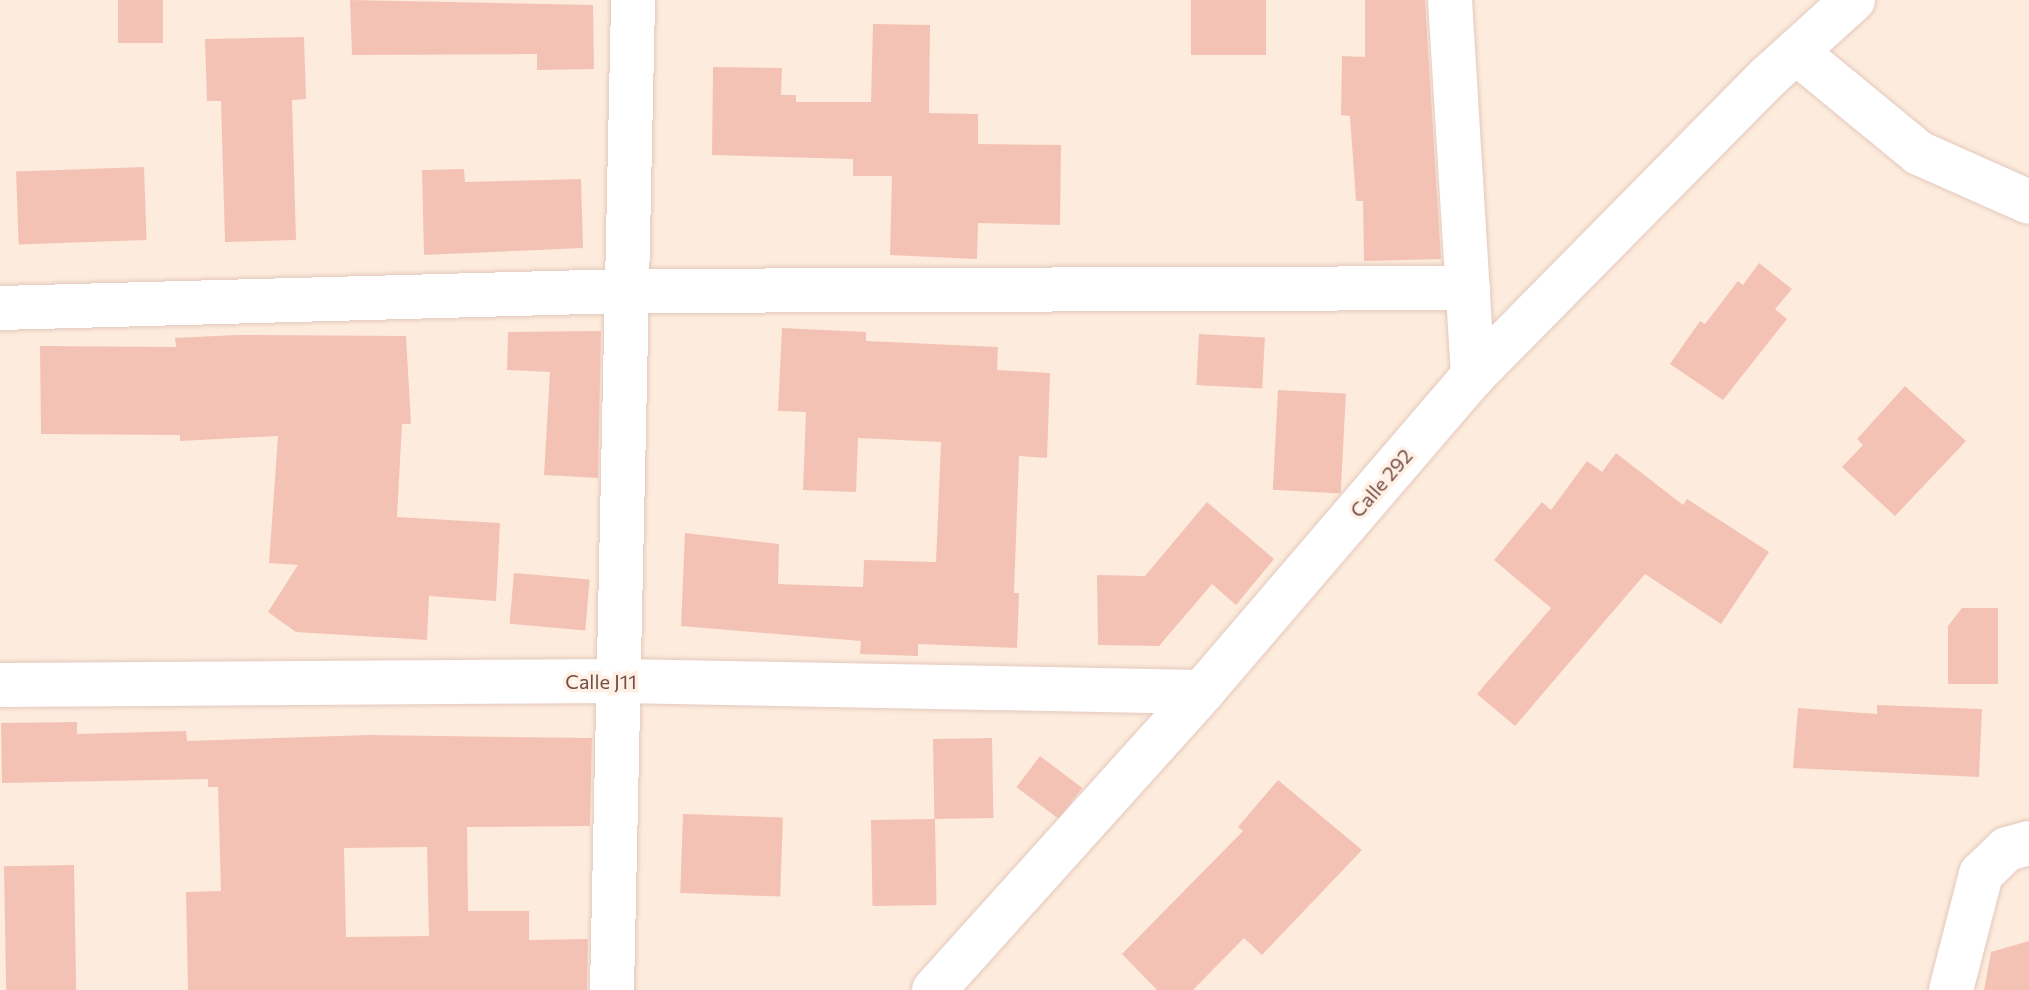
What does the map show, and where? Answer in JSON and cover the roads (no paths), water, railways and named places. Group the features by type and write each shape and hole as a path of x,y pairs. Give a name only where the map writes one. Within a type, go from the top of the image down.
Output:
{"street":[{"path":"612,990 621,681 633,0"},
{"path":"1450,0 1473,376"},
{"name":"Calle 292","path":"934,990 1202,692 1473,376 1796,52 1853,0"},
{"path":"1796,52 1919,153 2029,202"},
{"path":"0,308 626,291 1468,288"},
{"name":"Calle J11","path":"0,685 621,681 1202,692"},
{"path":"1951,990 1981,874 2007,849 2029,843"}]}
